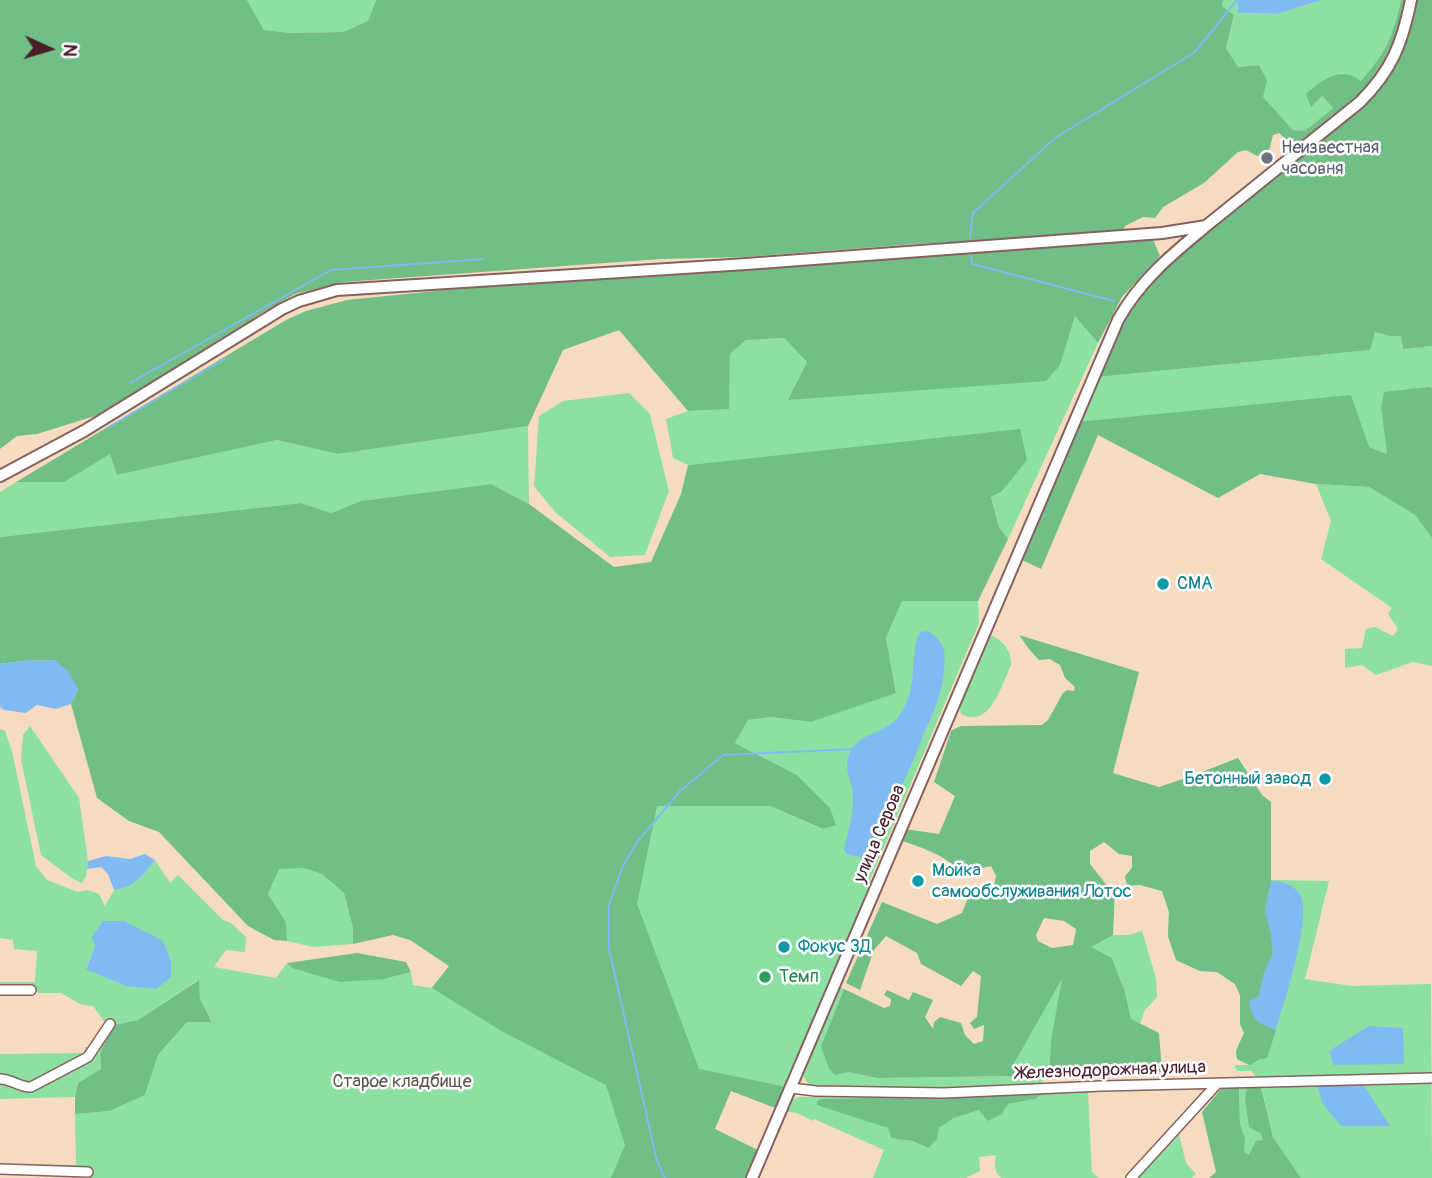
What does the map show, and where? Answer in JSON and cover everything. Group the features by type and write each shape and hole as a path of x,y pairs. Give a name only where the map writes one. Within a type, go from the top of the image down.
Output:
{"main road":[{"name":"улица Серова","path":"752,1178 1128,302 1172,254 1374,88 1395,55 1411,0"},
{"path":"0,476 84,431 282,309 337,290 772,263 1162,233 1206,226"},
{"path":"1162,233 1171,237 1175,243 1172,254"}],"street":[{"path":"0,990 31,990"},
{"path":"0,1079 26,1088 32,1087 88,1057 110,1024"},
{"name":"Железнодорожная улица","path":"790,1088 816,1091 944,1093 1272,1081 1432,1079"},
{"path":"1131,1178 1217,1084"},
{"path":"0,1169 89,1172"}],"green space":[{"path":"0,0 247,0 264,30 290,33 343,32 368,21 376,0 1223,0 1222,6 1234,15 1226,48 1238,67 1259,65 1267,80 1263,97 1293,130 1305,131 1333,108 1322,96 1311,107 1306,94 1325,79 1339,74 1354,76 1361,81 1387,44 1401,0 1408,0 1397,42 1372,85 1304,144 1292,145 1279,133 1273,135 1269,151 1257,156 1246,150 1238,152 1204,183 1163,207 1155,218 1143,217 1125,226 1122,233 744,257 661,259 344,282 295,294 258,315 213,348 98,415 37,434 17,436 0,449"},
{"path":"247,0 376,0 368,21 343,32 290,33 264,30"},
{"path":"1223,0 1237,0 1238,13 1277,14 1322,0 1401,0 1395,25 1377,62 1361,82 1342,73 1311,106 1322,96 1333,108 1305,131 1293,130 1262,97 1267,80 1259,65 1238,67 1226,48 1234,16 1222,6"},
{"path":"1414,0 1432,0 1432,346 1403,349 1401,336 1375,332 1370,350 1097,377 1131,303 1196,234 1376,89"},
{"path":"1152,237 1160,256 1122,297 1098,343 1075,316 1060,365 1046,381 788,400 807,362 784,338 746,340 730,354 729,409 688,411 619,330 563,350 528,426 338,454 277,440 117,475 110,454 64,482 16,482 286,320 306,311 347,300 631,271"},
{"path":"1075,315 1098,343 1008,539 999,527 991,496 1020,430 688,465 673,458 666,419 688,411 728,409 730,354 746,340 784,338 807,362 789,400 1060,365"},
{"path":"1374,332 1401,336 1403,349 1432,346 1432,388 1381,408 1387,454 1369,447 1077,422 1097,377 1370,350"},
{"path":"1432,388 1432,538 1415,515 1369,487 1316,484 1260,474 1218,498 1098,435 1041,569 1020,559 1077,422 1351,395 1369,447 1387,454 1381,408 1384,392"},
{"path":"629,393 650,414 669,491 645,555 610,557 555,512 534,486 539,416 563,401"},
{"path":"528,426 529,504 491,484 361,501 331,513 301,503 0,537 0,492 16,482 64,482 110,453 117,475 277,440 338,454"},
{"path":"1020,429 1027,460 1002,491 991,497 999,527 1008,539 978,601 902,601 886,638 896,693 811,722 771,717 748,720 735,743 797,775 830,808 836,825 823,829 770,806 657,806 637,904 699,1069 787,1087 778,1109 731,1091 715,1129 760,1151 748,1178 611,1178 625,1145 606,1085 503,1032 432,988 449,966 410,940 393,935 353,944 353,928 344,893 322,874 303,868 279,869 268,894 286,922 287,941 274,940 248,926 159,832 129,821 97,798 71,704 78,689 54,660 0,664 0,537 301,503 331,513 361,501 491,484 529,504 614,567 651,562 681,494 688,465"},
{"path":"1316,484 1369,487 1415,515 1432,538 1432,666 1413,662 1376,675 1362,665 1345,668 1345,649 1362,648 1366,629 1375,627 1393,636 1398,629 1388,614 1392,608 1321,559 1331,521"},
{"name":"Старое кладбище","path":"902,601 978,601 979,623 870,880 874,883 787,1087 699,1070 728,1178 89,1178 89,1174 0,1168 0,1164 76,1165 75,1114 110,1111 145,1095 158,1055 187,1022 212,1021 200,999 198,980 138,1020 114,1025 100,1053 101,1069 78,1083 75,1097 0,1099 0,1081 26,1090 87,1055 31,1085 0,1077 0,1054 84,1053 85,1047 91,1047 106,1024 93,1006 80,1004 61,993 0,988 0,982 35,982 37,951 14,949 13,940 0,938 0,729 5,731 12,751 36,866 47,880 78,892 88,890 99,894 105,906 114,890 132,884 155,860 170,883 178,875 223,920 231,923 246,937 245,952 226,950 214,967 276,978 287,963 292,968 384,979 411,972 413,985 431,988 450,966 657,806 770,806 822,829 835,825 830,808 797,775 735,743 748,720 771,717 811,722 896,692 886,638","holes":["95,946 126,986 86,968"]},
{"path":"1019,635 1139,672 1113,773 1159,787 1238,758 1262,795 1271,802 1271,881 1265,910 1273,953 1264,973 1259,996 1258,1022 1276,1030 1267,1058 1250,1065 1237,1059 1236,1051 1244,1033 1240,1024 1240,995 1235,984 1217,972 1200,971 1176,960 1168,936 1169,912 1162,891 1140,885 1127,886 1125,876 1132,868 1132,856 1119,854 1104,842 1090,851 1090,864 1105,883 1115,889 1113,935 1091,947 1112,958 1125,992 1131,1019 1159,1033 1162,1072 1049,1075 1051,1040 1062,979 1012,1067 1016,1076 877,1078 848,1072 835,1075 829,1069 821,1046 844,989 884,1008 890,1006 891,999 884,995 887,990 909,1000 913,992 933,1000 925,1017 933,1029 934,1022 940,1017 961,1023 965,1035 974,1044 983,1041 984,1025 974,1029 970,1023 977,1017 981,976 973,971 961,986 921,964 917,953 886,936 874,950 860,990 846,983 882,902 937,924 962,913 969,895 993,889 996,876 991,866 961,873 941,857 900,840 905,829 939,834 955,796 934,782 951,731 961,726 1042,725 1048,720 1063,693 1067,690 1074,691 1075,687 1065,678 1060,665 1050,659 1039,660","holes":["1044,918 1064,921 1076,929 1073,945 1052,948 1038,941 1036,935"]},
{"path":"993,636 1006,648 1011,665 999,693 987,711 980,716 961,714 959,705 987,638"},
{"path":"30,726 79,798 88,861 82,883 41,855 21,759 23,735"},
{"path":"1238,758 1262,795 1271,802 1271,880 1329,881 1305,979 1352,986 1431,984 1432,1178 1301,1178 1273,1137 1260,1081 1251,1071 1237,1071 1234,1065 1248,1065 1237,1059 1236,1051 1244,1033 1240,1024 1240,995 1235,984 1217,972 1200,971 1176,960 1168,936 1169,912 1162,891 1140,885 1159,787"},
{"path":"279,868 303,868 322,874 344,893 353,928 353,944 313,947 287,941 286,922 268,894"},
{"path":"1142,931 1156,978 1157,997 1145,1010 1140,1024 1131,1019 1125,992 1112,958 1090,947 1113,935"},
{"path":"357,953 406,962 411,972 384,979 340,982 292,968 287,963"},
{"path":"1063,977 1051,1040 1049,1075 1039,1085 944,1090 817,1089 804,1076 802,1069 837,986 844,989 821,1046 848,1072 877,1078 1015,1076 1012,1067"},
{"path":"199,980 200,999 212,1022 187,1022 158,1055 145,1095 110,1111 75,1114 78,1083 101,1069 100,1053 114,1025 138,1020"},
{"path":"1239,1087 1247,1087 1245,1098 1263,1141 1249,1155 1243,1152 1245,1138 1240,1124"},
{"path":"1239,1087 1244,1152 1249,1155 1256,1141 1263,1140 1260,1133 1249,1127 1245,1098 1247,1087 1261,1087 1273,1137 1301,1178 1209,1178 1216,1172 1202,1112 1221,1089"},
{"path":"1083,1090 1088,1092 1092,1172 1099,1178 1001,1178 996,1170 996,1155 979,1157 980,1171 966,1178 873,1178 884,1150 814,1119 813,1121 797,1113 784,1111 790,1102 799,1097 943,1096","holes":["1042,1094 1035,1099 1007,1104 1002,1114 979,1110 954,1118 939,1128 937,1139 929,1148 912,1141 891,1138 888,1128 817,1101"]},
{"path":"1043,1094 1035,1099 1008,1104 1002,1114 988,1121 979,1110 954,1118 939,1128 937,1139 929,1148 912,1141 891,1138 888,1128 817,1105 817,1101 821,1099"},
{"path":"1179,1135 1186,1163 1196,1174 1192,1178 1138,1178"}],"water":[{"path":"1237,0 1322,0 1277,14 1238,13"},
{"path":"927,631 937,639 944,650 943,678 937,703 873,844 861,857 848,855 844,850 853,792 847,760 858,742 899,716 909,696 917,638 921,632"},
{"path":"54,660 68,671 78,689 71,704 56,709 37,705 26,713 0,707 0,664"},
{"path":"145,854 155,860 138,880 121,889 114,890 108,874 101,867 87,869 88,861 106,856 130,859"},
{"path":"1271,881 1283,882 1293,887 1299,893 1303,904 1296,960 1276,1030 1257,1020 1249,1001 1259,996 1264,973 1273,953 1265,911"},
{"path":"103,921 124,921 163,941 171,961 171,977 156,989 126,986 86,969 95,946 92,937"},
{"path":"1369,1026 1403,1028 1404,1064 1334,1065 1329,1051"},
{"path":"1363,1084 1390,1126 1341,1126 1323,1104 1317,1085"}],"waterway":[{"path":"970,238 973,213 1055,138 1195,52 1237,0"},
{"path":"971,254 972,264 1114,301"},
{"path":"130,383 331,270 484,259"},
{"path":"109,427 226,358"},
{"path":"665,1178 657,1161 609,949 609,905 623,866 638,841 680,791 723,755 853,749"}],"place":[{"name":"Неизвестная часовня","path":"1267,158"},
{"name":"CMA","path":"1163,584"},
{"name":"Бетонный завод","path":"1325,779"},
{"name":"Мойка самообслуживания Лотос","path":"918,881"},
{"name":"Фокус 3Д","path":"784,947"},
{"name":"Темп","path":"765,977"}]}
